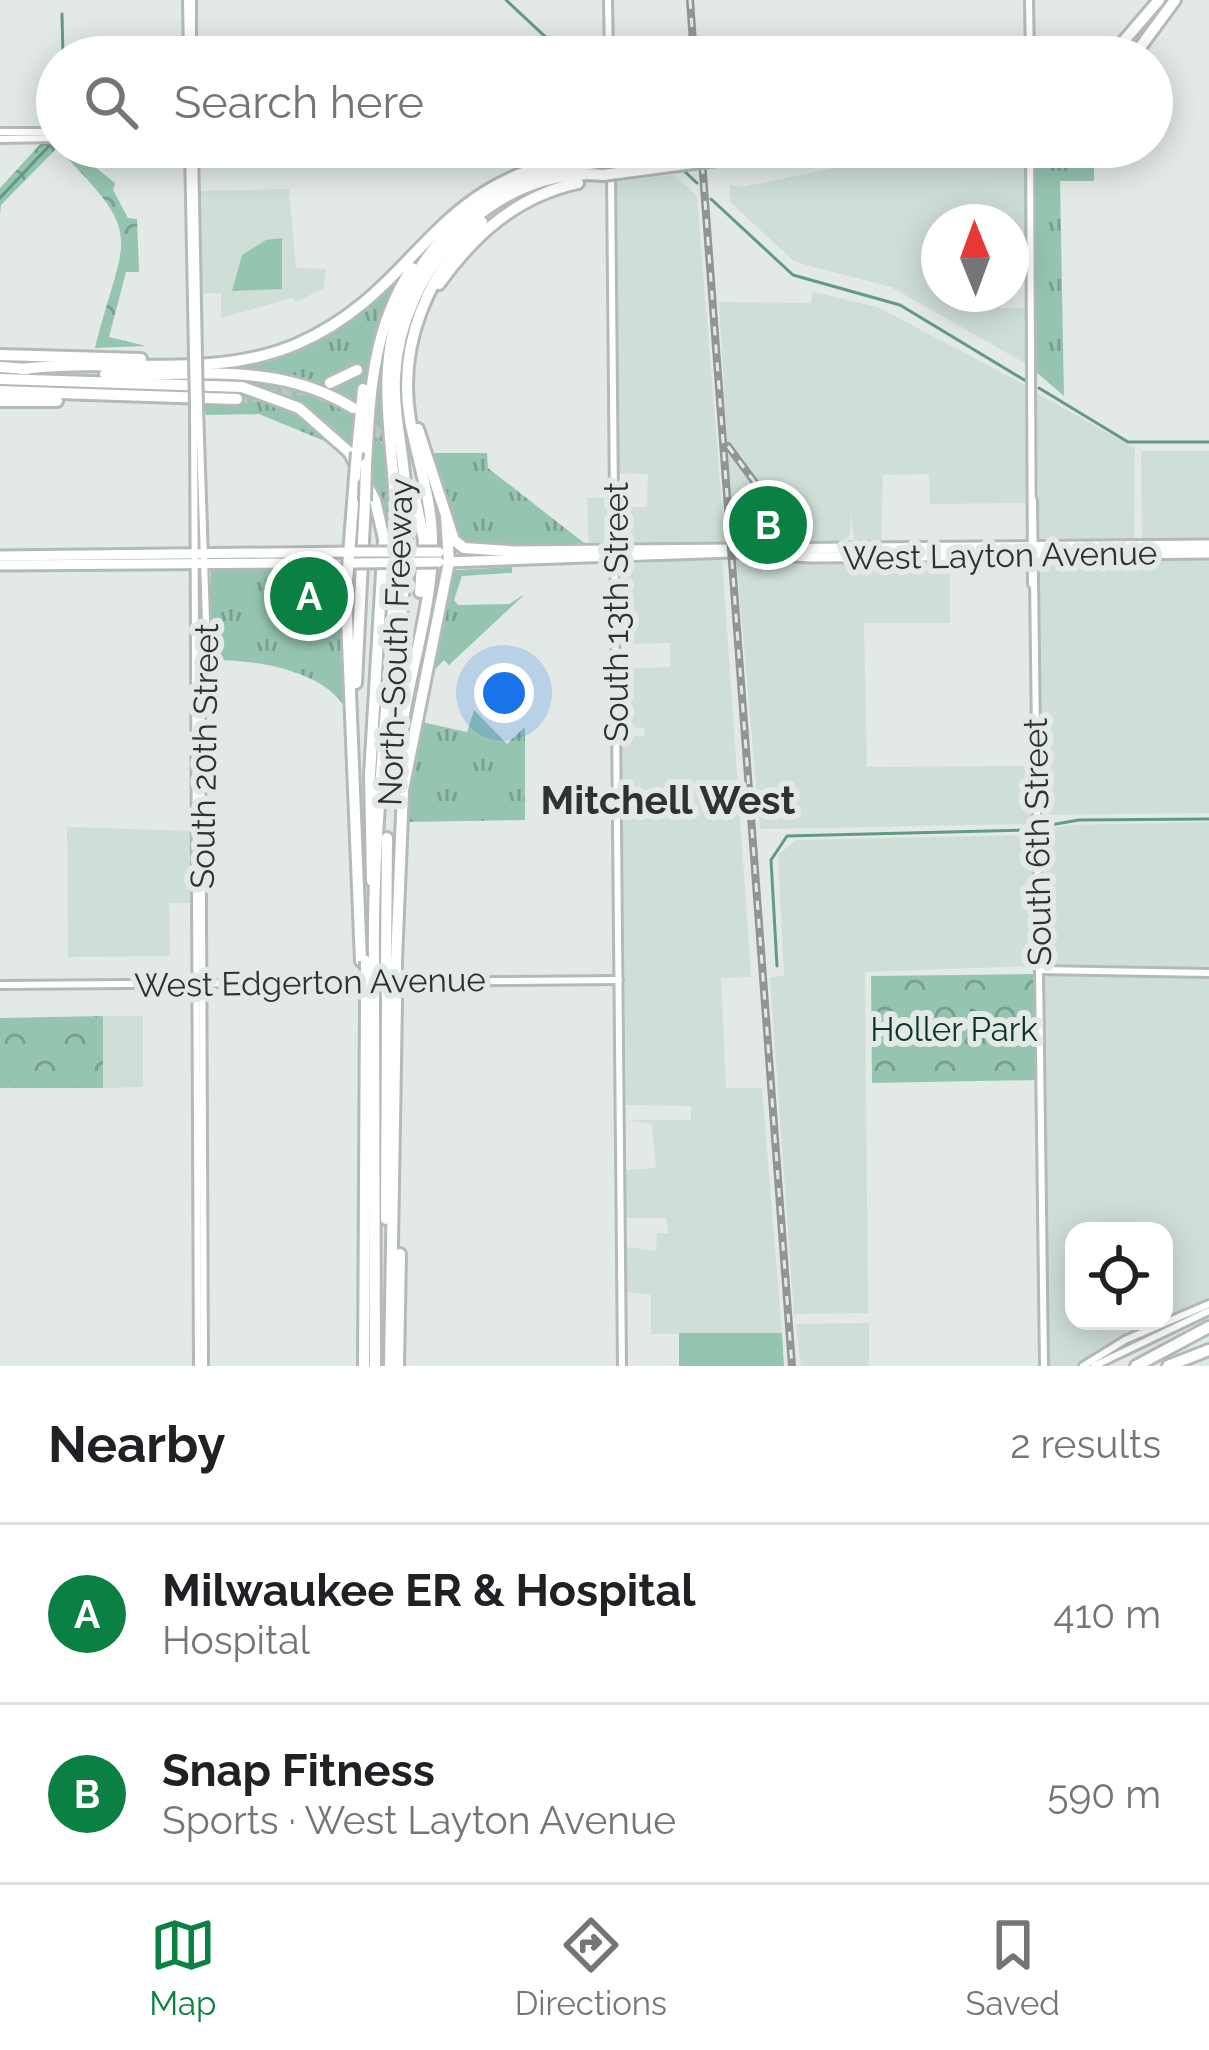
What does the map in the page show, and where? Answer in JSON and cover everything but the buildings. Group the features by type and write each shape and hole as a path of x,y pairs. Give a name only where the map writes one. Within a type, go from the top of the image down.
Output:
{"highway":[{"path":"1128,36 1159,0"},
{"path":"1148,36 1175,0"},
{"path":"22,369 216,362 278,352 330,326 485,188 528,168"},
{"name":"North-South Freeway","path":"391,1366 376,959 396,543 387,363 400,308 439,239 511,186 562,168"},
{"name":"North-South Freeway","path":"376,959 406,501 395,397 401,332 428,272 464,228 503,200 589,168"},
{"path":"439,284 472,242 504,214 590,168"},
{"path":"404,709 432,555 430,516 408,401 410,361 422,305 459,243 500,208 570,177"},
{"path":"376,959 356,837 346,595 357,452 365,374 381,329 410,271 439,239"},
{"path":"356,837 356,684 366,464 371,375 381,329"},
{"path":"0,355 216,362"},
{"path":"410,361 413,412 459,546 509,551"},
{"path":"0,367 265,375 305,383 352,408"},
{"path":"330,383 357,370"},
{"path":"0,379 229,385 283,400 314,418 359,467 381,523 385,556 366,754 377,1002 395,1107 391,1366"},
{"path":"0,391 237,399"},
{"path":"0,401 111,397"},
{"path":"398,876 396,812 404,709 424,557 414,493"},
{"path":"376,959 398,876 407,765 446,583 446,516"},
{"path":"289,563 335,568 346,595"},
{"path":"364,1366 365,1050 377,1002"},
{"name":"North-South Freeway","path":"375,1366 377,1002"},
{"path":"1136,1366 1208,1327"},
{"path":"1168,1366 1209,1350"}],"main road":[{"name":"West Layton Avenue","path":"0,560 616,555 724,545 1209,549"},
{"name":"West Layton Avenue","path":"447,558 509,551 616,555"},
{"name":"West Layton Avenue","path":"201,559 289,563 351,558"}],"street":[{"path":"189,0 190,36"},
{"path":"608,0 609,36"},
{"path":"1029,0 1030,36"},
{"path":"0,135 36,135"},
{"name":"South 20th Street","path":"191,168 201,559 201,1366"},
{"name":"South 13th Street","path":"605,168 616,555 622,1366"},
{"name":"South 6th Street","path":"1030,168 1044,1366"},
{"path":"1039,970 1209,973"},
{"name":"West Edgerton Avenue","path":"0,985 619,980"},
{"path":"1083,1366 1209,1307"},
{"path":"1094,1366 1140,1337"}],"shaded area":[{"path":"834,168 1026,168 1026,204 921,204 921,304 891,287 795,262 730,202 730,185 743,187"},
{"path":"674,175 697,196 725,545 589,551 587,498 616,497 616,507 647,507 648,474 615,473 611,182"},
{"path":"289,189 296,268 326,269 323,289 296,302 292,298 221,318 221,293 198,293 198,191"},
{"path":"813,292 878,307 1029,387 1029,503 930,504 929,474 883,475 881,543 854,543 851,511 850,534 844,541 758,540 755,514 762,509 731,509 719,302 811,303"},
{"path":"935,312 1028,312 1028,365"},
{"path":"1036,393 1135,448 1134,542 1040,542"},
{"path":"1141,451 1209,451 1209,541 1142,541"},
{"path":"722,556 751,977 721,978 726,1088 762,1088 782,1333 651,1334 651,1295 626,1292 626,1247 656,1251 657,1233 668,1233 666,1218 626,1218 626,1170 656,1168 652,1124 626,1120 691,1120 691,1106 626,1105 622,736 644,736 645,728 623,727 622,669 670,667 670,643 621,644 621,565"},
{"path":"736,556 950,559 950,623 864,623 867,767 1030,766 1033,824 760,829"},
{"path":"1209,556 1209,813 1041,815 1039,561"},
{"path":"1209,822 1209,1301 1173,1317 1173,1222 1065,1222 1065,1330 1146,1330 1078,1366 1047,1366 1040,831 1069,825"},
{"path":"67,827 192,831 193,903 169,903 170,956 68,957"},
{"path":"1033,835 1034,966 865,972 868,1313 794,1314 770,977 784,976 778,855 796,840"},
{"path":"103,1016 143,1016 143,1087 103,1088"},
{"path":"869,1323 869,1366 801,1366 796,1324"}],"green space":[{"path":"36,149 37,168 1,205 0,215 0,188"},
{"path":"76,168 96,168 115,183 113,190 128,218 137,219 139,272 126,272 109,337 146,346 95,348 121,239 117,221"},
{"path":"1034,168 1094,168 1094,181 1060,181 1064,396 1036,372"},
{"path":"282,238 282,289 232,291 242,255 266,240"},
{"path":"423,247 394,296 374,345 356,453 330,424 299,403 265,388 229,380 273,381 350,412 355,403 282,374 203,369 316,339"},
{"path":"396,302 383,395 392,503 389,548 369,474 374,375"},
{"path":"203,389 275,405 334,445 259,414 206,415 203,404 237,404 204,394"},
{"path":"432,453 487,453 488,468 588,546 461,545"},
{"path":"512,567 512,573 462,576 454,600 458,605 509,604 525,594 449,665 444,660 428,677 455,570"},
{"path":"211,568 333,570 342,582 346,709 321,684 285,669 208,660"},
{"path":"474,710 507,744 525,727 525,820 404,822 417,721 467,732"},
{"name":"Holler Park","path":"1036,974 1037,1080 872,1083 871,976"},
{"path":"103,1016 103,1088 0,1088 0,1018"},
{"path":"679,1333 782,1333 784,1366 679,1366"}],"waterway":[{"path":"506,0 545,36"},
{"path":"62,14 63,36"},
{"path":"0,198 36,160"},
{"path":"681,168 697,183"},
{"path":"711,199 793,275 900,305 1026,381"},
{"path":"1039,388 1128,442 1209,442"},
{"path":"1044,826 1079,820 1209,819"},
{"path":"777,966 771,860 787,836 1030,830"},
{"path":"971,1010 986,1016"}],"tunnel":[{"path":"237,399 317,388"},
{"path":"363,417 391,447"}],"railway":[{"path":"690,0 693,36"},
{"path":"703,168 792,1366"},
{"path":"728,446 756,484 795,497"}],"place":[{"name":"Snap Fitness","path":"768,525"},
{"name":"Milwaukee ER & Hospital","path":"309,596"}],"district":[{"name":"Mitchell West","path":"668,800"}]}
